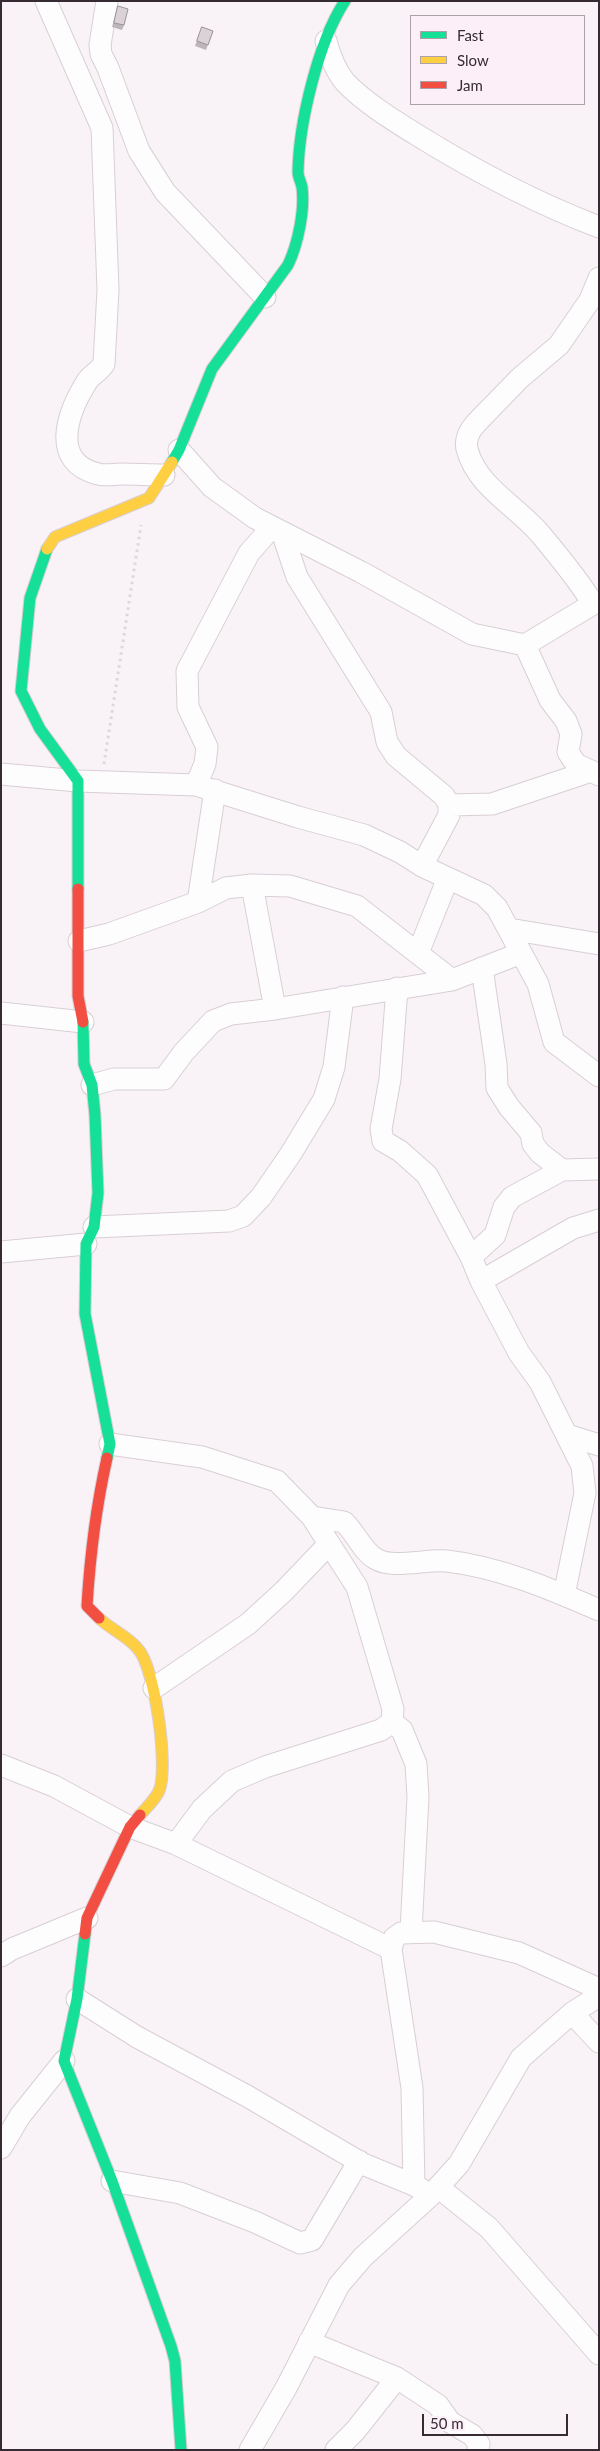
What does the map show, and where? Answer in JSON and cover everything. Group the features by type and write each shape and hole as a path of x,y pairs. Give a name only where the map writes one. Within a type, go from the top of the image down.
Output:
{"street":[{"path":"46,1 102,128 108,290 104,364 100,371 87,380 76,400 66,442 71,458 83,469 100,475 164,475"},
{"path":"107,1 100,45 101,54 139,151 165,192 265,297"},
{"path":"1,2148 20,2116 64,2060 77,1998 87,1918 130,1827 159,1792 162,1780 160,1729 154,1688 139,1649 103,1622 88,1606 91,1548 98,1497 110,1444 85,1314 90,1236 98,1193 92,1085 84,1064 83,1022 78,996 78,781 40,729 21,691 30,598 46,550 55,537 149,498 180,450 212,369 284,270 297,244 302,188 298,174 307,98 336,15 345,1"},
{"path":"326,41 335,67 345,81 372,105 402,126 493,180 599,227"},
{"path":"180,450 212,487 255,518 361,572 472,634 526,645 596,605 542,535 498,495 478,470 467,450 466,439 472,428 483,416 569,333 590,300 599,278"},
{"path":"198,902 207,747 188,707 187,671 249,553 277,529"},
{"path":"277,529 297,576 381,712 387,742 396,756 444,796 449,805 449,815 422,866"},
{"path":"526,645 550,700 566,721 571,734 568,752 576,764 595,773"},
{"path":"449,805 492,804 595,773"},
{"path":"1,774 78,781 206,788 280,812 364,835 400,852 422,866 484,895 496,908 538,984 554,1042 599,1076"},
{"path":"418,953 448,878"},
{"path":"78,941 109,934 198,902 226,888 252,885 290,886 357,906 452,980"},
{"path":"252,885 275,1009"},
{"path":"508,929 599,944"},
{"path":"92,1085 114,1079 164,1080 184,1052 213,1021 231,1014 275,1009 452,980 522,953"},
{"path":"482,968 496,1064 497,1088 509,1107 531,1133 533,1144 540,1153 562,1170"},
{"path":"397,988 390,1079 382,1129 383,1141 407,1156 428,1175 519,1353 540,1382 582,1466 585,1493 564,1595"},
{"path":"1,1252 90,1236 229,1221 243,1216 261,1197 324,1100 334,1067 344,997"},
{"path":"1,1013 83,1022"},
{"path":"471,1257 494,1235 504,1207 512,1197 562,1170 599,1169"},
{"path":"481,1281 573,1228 599,1220"},
{"path":"567,1435 599,1446"},
{"path":"110,1444 202,1457 277,1481 312,1517 357,1587 392,1709 392,1722"},
{"path":"312,1517 344,1522 374,1559 386,1564 419,1560 447,1561 506,1574 599,1610"},
{"path":"154,1688 248,1624 284,1591 328,1544"},
{"path":"176,1844 202,1809 232,1781 265,1768 381,1730 392,1722"},
{"path":"392,1722 402,1730 416,1764 418,1797 411,1931"},
{"path":"1,1765 54,1786 130,1827 176,1844 391,1949"},
{"path":"1,1956 12,1949 87,1918"},
{"path":"428,2189 391,1949 394,1938 401,1933 411,1931 434,1932 519,1952 599,1989"},
{"path":"250,2450 339,2285 428,2189 459,2164 521,2058 572,2013 599,1996"},
{"path":"77,1998 137,2037 247,2096 359,2162 428,2189 489,2228 599,2354"},
{"path":"572,2013 599,2042"},
{"path":"64,2060 112,2181 175,2361 180,2450"},
{"path":"112,2181 180,2193 228,2211 300,2243 312,2240 359,2162"},
{"path":"309,2342 397,2378 438,2405 450,2422 472,2435 479,2444 478,2450"},
{"path":"336,2450 355,2431 397,2378"}],"path":[{"path":"101,781 124,647 139,530 149,498"}],"building":[{"path":"118,6 128,9 124,25 114,23"},
{"path":"202,27 213,31 208,45 197,41"}],"traffic: fast":[{"path":"172,462 179,450 212,369 292,257 302,216 303,196 298,172 306,107 326,38 345,1"},
{"path":"47,549 30,598 21,691 40,729 78,781 78,889"},
{"path":"83,1022 84,1064 92,1085 95,1115 98,1193 94,1227 86,1244 85,1314 110,1444 107,1458"},
{"path":"85,1934 77,1999 64,2061 112,2181 171,2346 175,2361 181,2450"}],"traffic: slow":[{"path":"47,549 55,537 149,498 172,462"},
{"path":"99,1618 138,1649 144,1659 155,1696 161,1741 162,1779 159,1791 153,1801 140,1815"}],"traffic: jam":[{"path":"78,889 78,996 83,1022"},
{"path":"99,1618 87,1606 94,1532 107,1458"},
{"path":"85,1934 87,1918 130,1827 140,1815"}]}
